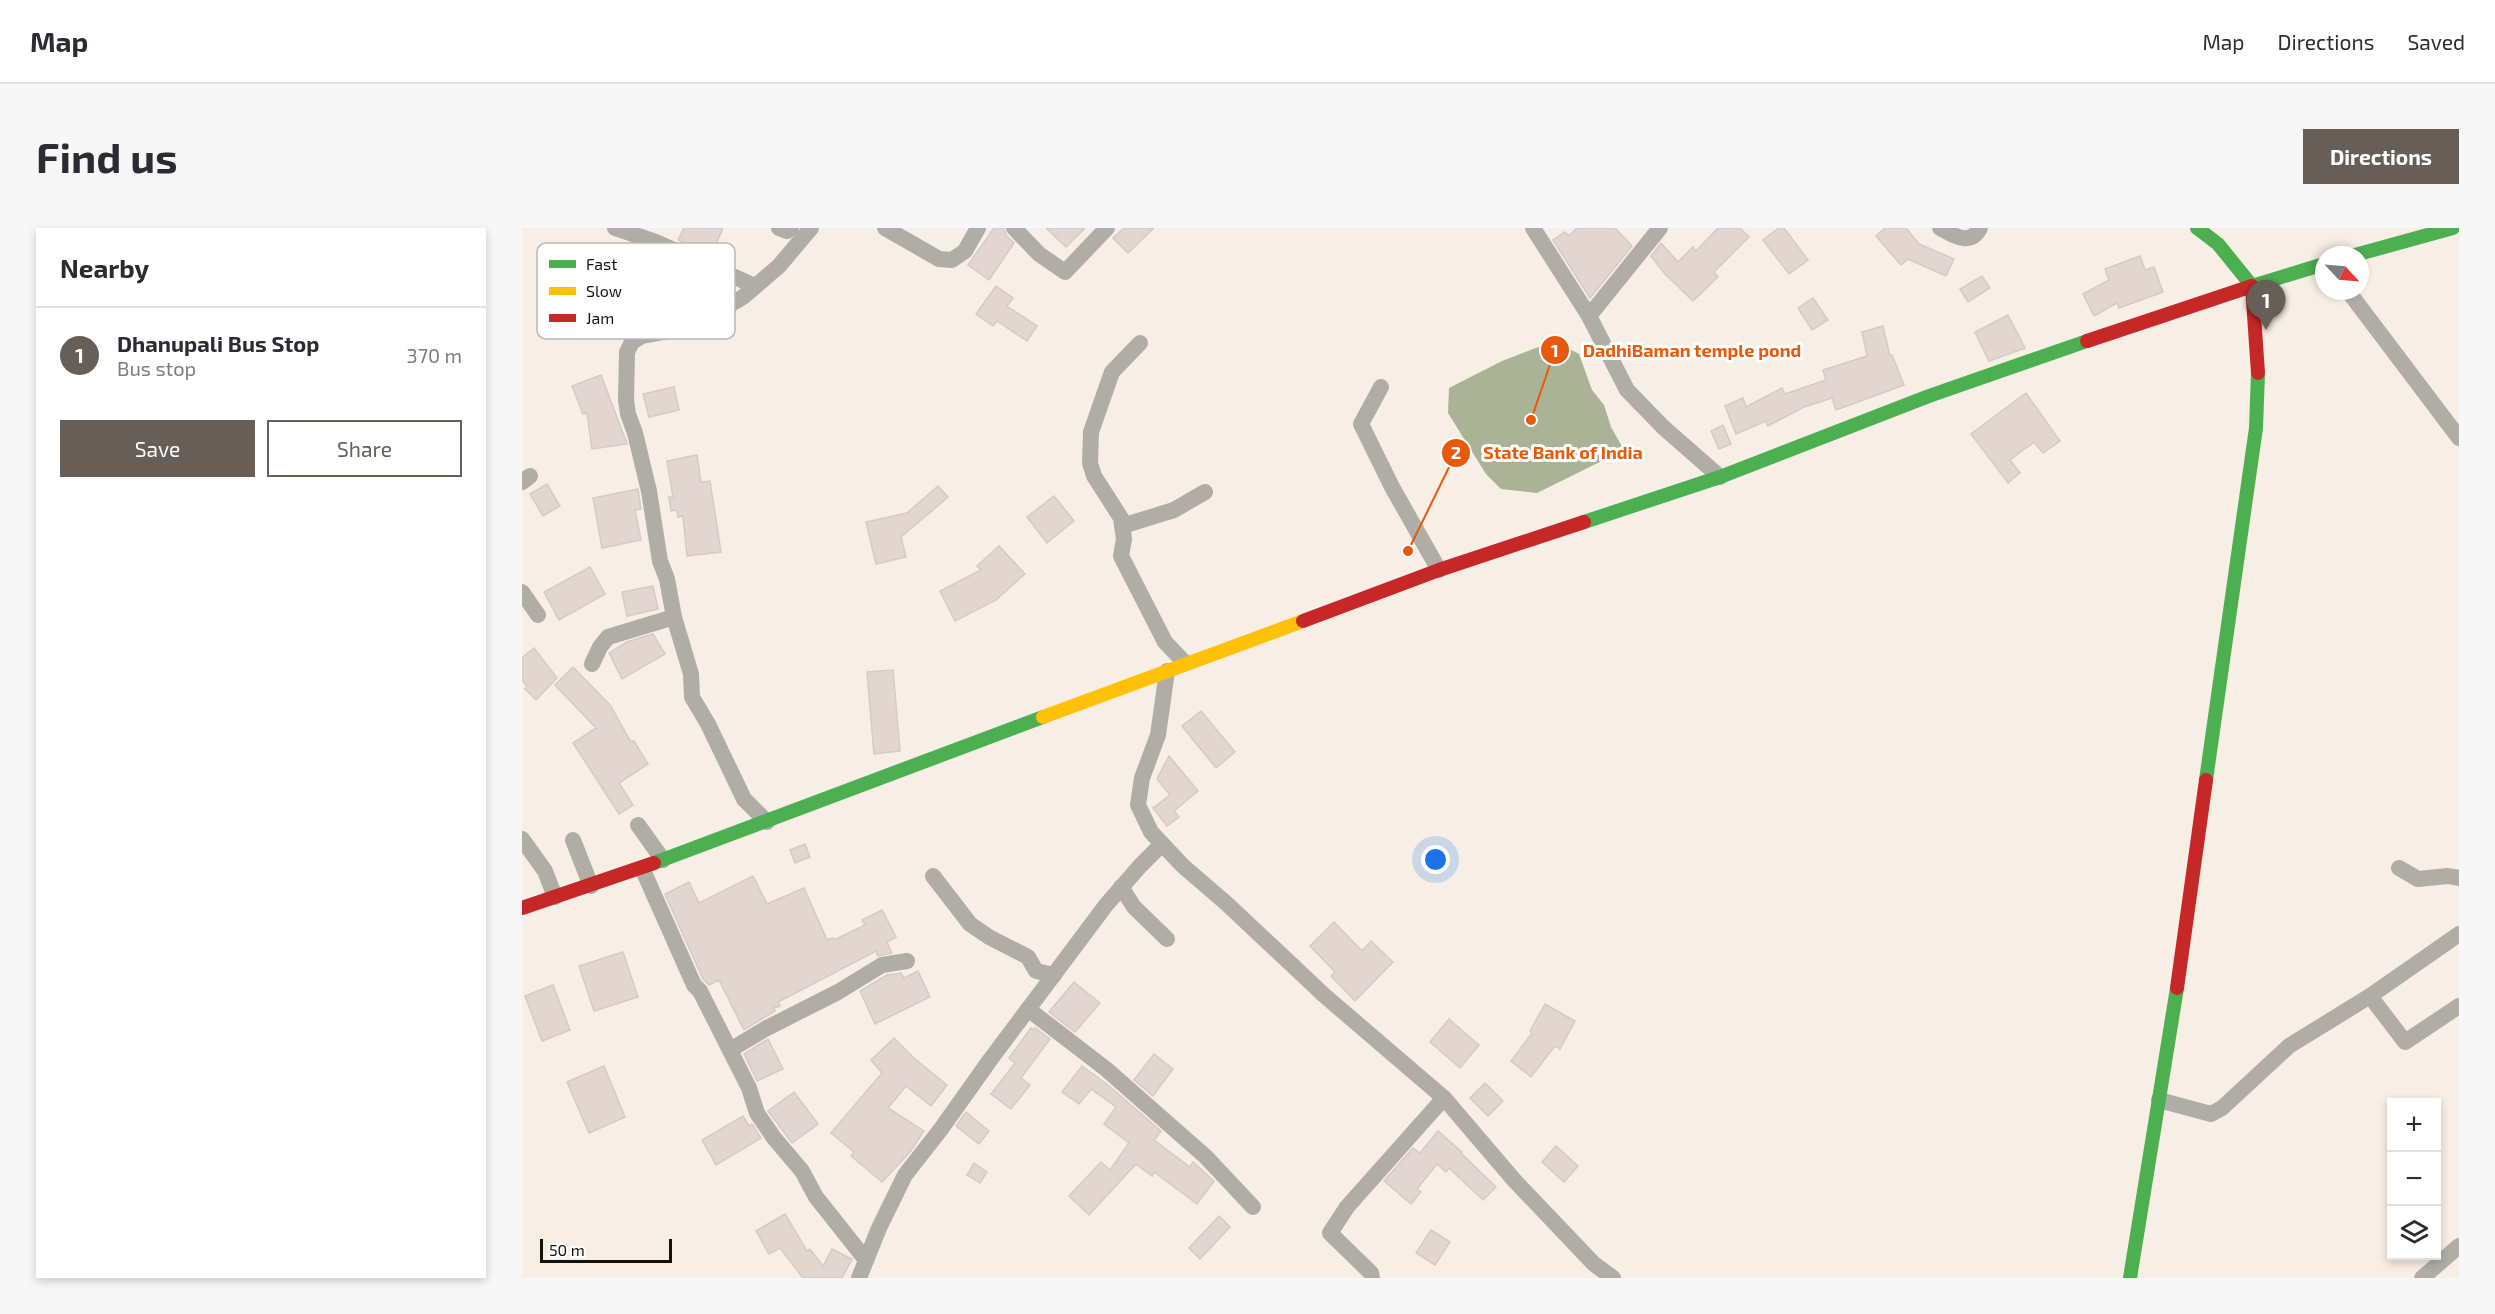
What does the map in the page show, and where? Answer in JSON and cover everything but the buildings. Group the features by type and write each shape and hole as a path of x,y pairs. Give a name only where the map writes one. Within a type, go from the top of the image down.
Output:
{"street":[{"path":"615,228 658,243"},
{"path":"779,228 787,231 790,228"},
{"path":"735,302 779,266 811,228"},
{"path":"885,228 939,259 952,260 965,251 978,228"},
{"path":"1014,228 1039,254 1065,272 1107,228"},
{"path":"1533,228 1589,316 1627,390 1663,427 1720,477"},
{"path":"1589,316 1660,228"},
{"path":"1940,228 1962,239 1969,238 1980,228"},
{"path":"2197,228 2217,244"},
{"path":"2130,1278 2159,1100 2256,428 2259,358 2252,286 2205,228"},
{"path":"2369,251 2453,228"},
{"path":"522,908 591,886 767,822 1185,663 1439,570 1720,477 1929,396 2171,310 2315,267"},
{"path":"735,277 755,286"},
{"path":"2355,300 2459,438"},
{"path":"637,339 632,342 627,352 628,414 649,491 660,561 667,579 674,617 691,674 692,697 708,724 744,799 767,822"},
{"path":"1140,343 1112,372 1091,432 1090,463 1094,476 1121,518 1124,539 1121,556 1165,642 1185,663"},
{"path":"1380,387 1362,424 1392,487 1439,570"},
{"path":"1122,526 1174,510 1205,492"},
{"path":"522,592 538,615"},
{"path":"592,664 608,637 674,617"},
{"path":"1167,671 1158,735 1142,778 1138,805 1151,832 1183,866 1226,903 1324,996 1444,1098 1514,1180 1594,1264 1613,1278"},
{"path":"638,825 663,860"},
{"path":"522,839 545,871 555,897"},
{"path":"573,840 591,886"},
{"path":"859,1278 905,1175 1121,887 1162,844"},
{"path":"642,868 694,985 700,991 749,1088 757,1113 802,1171 816,1197 866,1260"},
{"path":"2399,868 2418,879 2448,876 2459,878"},
{"path":"933,876 970,924 989,937 1028,957 1036,971 1054,975"},
{"path":"1121,887 1134,907 1167,939"},
{"path":"2159,1100 2211,1114 2222,1108 2289,1046 2370,996 2459,934"},
{"path":"730,1050 765,1029 838,992 882,965 907,961"},
{"path":"2370,996 2405,1042 2459,1006"},
{"path":"1028,1009 1106,1069 1206,1157 1253,1207"},
{"path":"1372,1278 1371,1274 1330,1233 1347,1206 1444,1098"},
{"path":"2422,1278 2459,1246"}],"shaded area":[{"path":"1549,343 1566,347 1579,354 1592,390 1604,405 1611,427 1624,450 1537,493 1501,489 1486,474 1448,413 1449,388 1502,361"}],"traffic: fast":[{"path":"2197,228 2218,244 2252,286 2315,267"},
{"path":"2369,251 2453,228"},
{"path":"1584,522 1720,477 1929,396 2087,341"},
{"path":"2206,780 2256,428 2258,373"},
{"path":"654,863 1043,717"},
{"path":"2130,1278 2177,988"}],"traffic: slow":[{"path":"1043,717 1303,621"}],"traffic: jam":[{"path":"2087,341 2252,286 2258,373"},
{"path":"1303,621 1439,570 1584,522"},
{"path":"2177,988 2206,780"},
{"path":"522,908 654,863"}],"place":[{"name":"Dhanupali Bus Stop","path":"2266,330"},
{"name":"DadhiBaman temple pond","path":"1531,420"},
{"name":"State Bank of India","path":"1408,551"}]}
